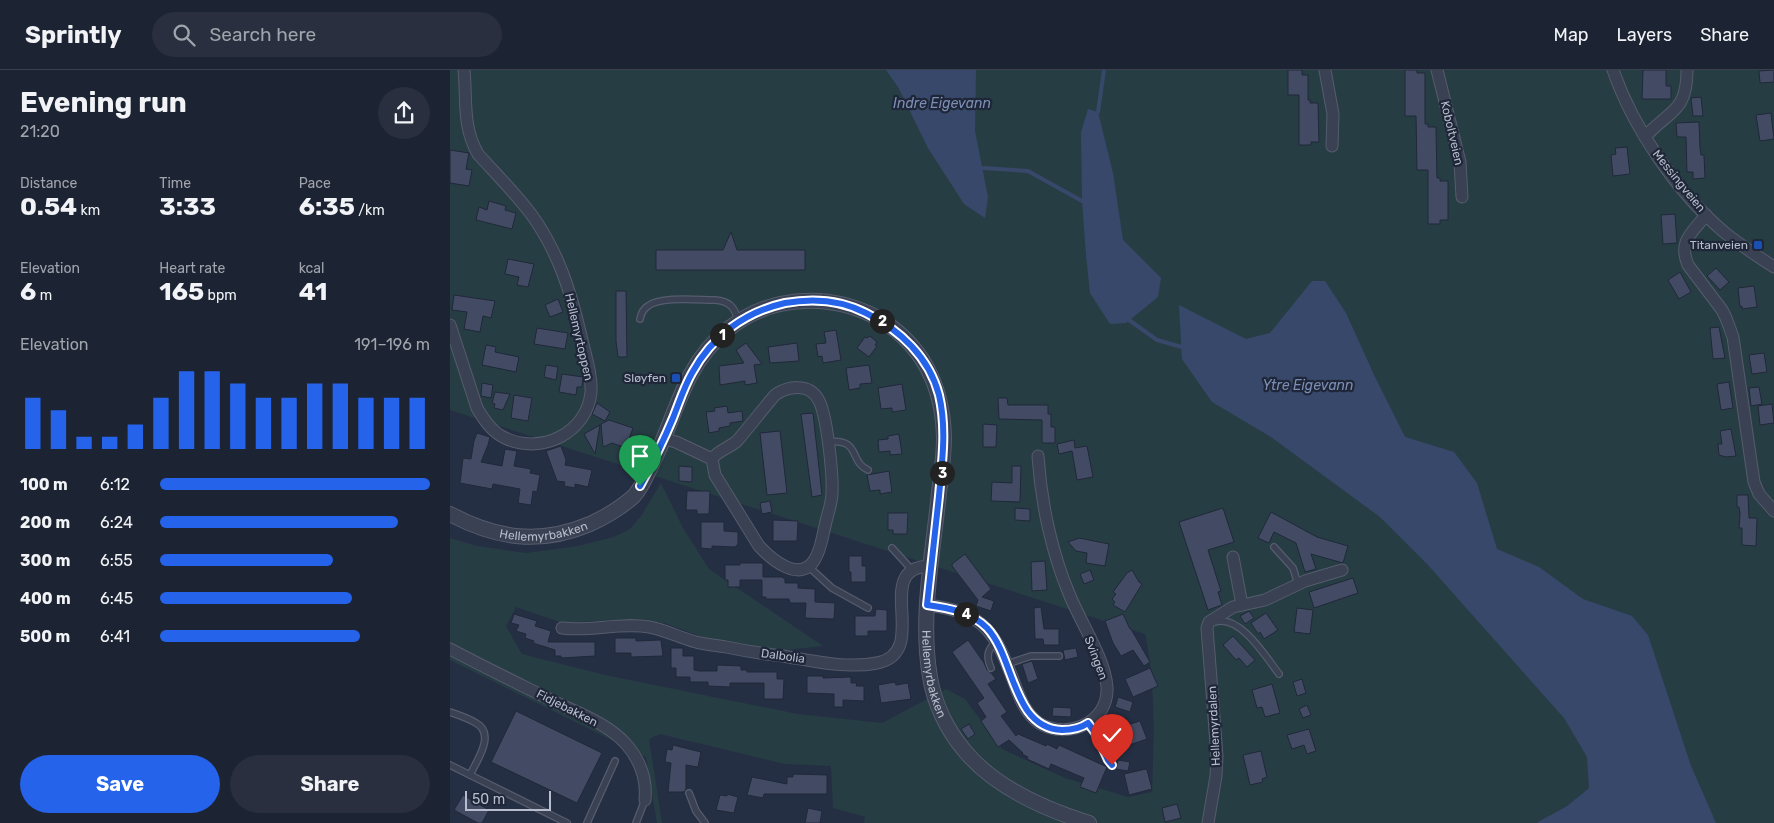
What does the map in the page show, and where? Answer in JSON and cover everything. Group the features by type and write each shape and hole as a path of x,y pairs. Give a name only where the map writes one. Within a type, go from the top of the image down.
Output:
{"street":[{"name":"Hellemyrtoppen","path":"450,325 477,408 492,430 514,442 536,444 556,440 577,424 590,401 590,379 575,310 564,275 548,240 532,214 478,154 472,144 466,118 464,70"},
{"path":"1325,70 1333,114 1332,146"},
{"name":"Koboltveien","path":"1437,70 1460,162 1462,197"},
{"name":"Messingveien","path":"1613,70 1620,90 1666,168 1706,215 1737,242 1774,268"},
{"path":"1646,137 1655,126 1674,112 1681,103 1685,93 1687,70"},
{"path":"1706,215 1691,233 1683,247 1684,256 1688,265 1726,318 1732,337 1754,482 1759,494 1774,511"},
{"name":"Hellemyrbakken","path":"450,514 484,530 514,536 540,537 556,535 582,527 607,515 634,495 664,439 692,373 710,346 738,321 759,310 796,301 838,302 854,306 893,328 913,347 932,375 940,403 943,425 943,458 927,605 926,644 933,692 946,722 964,750 983,769 1018,793 1054,811 1088,823"},
{"path":"793,387 812,391 818,399 822,409 828,442 832,491 820,549 809,566 799,570 780,565 759,546 714,475 712,460 715,454 736,442 775,395 783,389 793,387"},
{"path":"664,439 676,442 712,460"},
{"name":"Svingen","path":"1038,456 1041,496 1061,572 1070,598 1100,660 1107,686 1107,698 1102,710 1096,718 1088,723"},
{"path":"1233,557 1242,605"},
{"path":"912,570 931,566"},
{"name":"Dalbolia","path":"562,628 585,629 638,626 663,630 705,644 750,652 840,664 879,663 894,655 900,648 902,640 901,590 908,574 912,570"},
{"path":"1207,628 1213,618 1233,607 1273,598 1298,584 1342,570"},
{"path":"927,605 961,612 975,618 987,629 996,641 1007,664 1021,701 1035,720 1054,730 1075,729 1088,723"},
{"name":"Hellemyrdalen","path":"1207,628 1218,756 1208,823"},
{"name":"Fidjebakken","path":"450,649 591,719 616,735 626,744 640,766 643,774 645,800"}],"lane":[{"path":"640,319 641,313 657,301 715,300 724,301 731,305 738,321"},
{"path":"828,442 840,442 849,446 861,465 868,470"},
{"path":"1274,547 1293,568 1298,584"},
{"path":"892,548 912,570"},
{"path":"809,566 832,588 868,608"},
{"path":"1207,628 1216,622 1230,622 1252,640 1279,674"},
{"path":"991,668 988,661 988,652 996,641"},
{"path":"1007,664 1031,656 1059,656"},
{"path":"450,712 476,723 486,734 486,742 470,775"},
{"path":"1088,723 1112,765"},
{"path":"588,823 615,761"},
{"path":"450,765 567,823"},
{"path":"689,793 696,811 705,823"},
{"path":"636,823 645,800"}],"shaded area":[{"path":"450,70 1774,70 1774,823 1716,823 1713,817 1589,777 1589,788 1567,806 1536,823 864,823 865,817 833,808 831,766 785,764 660,734 649,739 662,823 657,823 646,757 450,660 450,538 477,546 526,553 578,546 614,537 630,529 641,516 661,483 683,528 709,569 823,646 785,650 717,642 664,623 632,619 563,623 516,607 506,626 522,654 605,675 798,714 882,723 946,689 965,699 1002,749 1065,778 1128,797 1152,792 1153,693 1145,634 450,410"}],"water":[{"name":"Indre Eigevann","path":"886,70 976,70 975,131 988,197 985,218 964,204 928,148 898,87"},
{"path":"1088,109 1098,112 1113,173 1123,240 1161,278 1158,297 1126,323 1110,324 1090,293 1082,201 1081,132"},
{"name":"Ytre Eigevann","path":"1312,281 1325,281 1346,313 1405,437 1454,452 1477,483 1497,549 1539,567 1583,599 1632,616 1648,635 1691,766 1716,823 1536,823 1567,806 1589,788 1587,757 1564,718 1428,565 1380,517 1271,437 1212,402 1182,359 1179,305 1246,339 1270,333"}],"building":[{"path":"1288,70 1302,70 1302,75 1308,75 1308,100 1310,100 1310,103 1318,103 1319,142 1311,142 1311,145 1299,145 1299,95 1288,95"},
{"path":"1405,70 1417,70 1417,73 1425,73 1425,124 1428,124 1428,127 1436,127 1437,178 1440,178 1440,181 1448,181 1448,220 1440,220 1440,224 1428,224 1428,170 1417,170 1416,116 1405,116"},
{"path":"1643,70 1666,70 1666,86 1671,86 1671,99 1642,99"},
{"path":"1774,70 1774,82 1760,83 1759,71"},
{"path":"1701,97 1703,116 1693,116 1691,98"},
{"path":"1771,113 1774,139 1760,141 1756,115"},
{"path":"1699,122 1700,148 1701,155 1704,155 1705,178 1693,179 1693,172 1687,172 1686,137 1677,137 1676,123"},
{"path":"1627,147 1630,174 1613,176 1611,155 1616,154 1615,148"},
{"path":"450,150 469,153 466,169 472,170 469,186 450,183"},
{"path":"489,201 506,206 505,210 516,213 512,229 476,220 479,207 487,210"},
{"path":"1675,214 1677,243 1663,244 1661,215"},
{"path":"731,232 737,250 805,250 805,270 656,270 656,250 723,250"},
{"path":"508,259 534,264 528,287 517,285 519,277 505,274"},
{"path":"1716,268 1729,282 1720,290 1707,276"},
{"path":"1680,272 1691,292 1679,299 1668,280"},
{"path":"1754,286 1757,307 1742,309 1742,306 1740,307 1738,288"},
{"path":"616,291 626,291 627,357 618,357 616,341"},
{"path":"454,295 495,301 491,318 483,316 480,332 464,329 467,312 452,310"},
{"path":"558,299 563,312 550,317 545,305"},
{"path":"1719,327 1725,358 1713,359 1710,328"},
{"path":"537,328 568,333 565,349 534,344"},
{"path":"836,330 841,360 823,363 822,356 818,357 816,344 826,343 824,332"},
{"path":"870,336 877,342 875,345 877,346 869,357 857,348 865,337"},
{"path":"746,343 762,364 754,365 757,383 745,385 745,381 720,385 719,366 744,363 736,350"},
{"path":"797,343 799,361 770,363 768,347"},
{"path":"486,345 496,347 495,352 519,357 516,372 482,365"},
{"path":"1764,353 1767,372 1752,374 1749,355"},
{"path":"546,365 558,367 556,380 544,377"},
{"path":"869,365 872,383 860,384 860,388 849,390 846,368"},
{"path":"562,374 583,377 582,387 577,387 576,395 559,392"},
{"path":"1729,382 1733,408 1721,410 1717,384"},
{"path":"482,383 493,385 491,398 481,396"},
{"path":"902,384 906,410 892,412 892,408 881,409 878,388"},
{"path":"1759,387 1762,404 1751,406 1749,388"},
{"path":"495,392 510,394 503,410 494,408 495,404 492,403"},
{"path":"514,395 532,398 528,421 511,418"},
{"path":"998,398 1007,398 1008,405 1048,405 1048,414 1051,414 1051,427 1055,427 1055,443 1042,443 1042,420 999,419"},
{"path":"597,403 610,412 605,421 592,414"},
{"path":"1772,404 1774,423 1760,425 1758,406"},
{"path":"727,406 728,413 742,411 743,421 730,423 730,426 719,428 719,431 709,433 706,412 715,411 714,408"},
{"path":"813,413 822,495 812,497 801,414"},
{"path":"609,420 633,428 626,448 612,443 603,447 601,424"},
{"path":"983,424 997,425 996,447 983,447"},
{"path":"600,425 595,454 584,434"},
{"path":"1731,429 1736,456 1726,457 1719,455 1718,444 1722,444 1720,431"},
{"path":"780,431 787,493 767,495 760,433"},
{"path":"477,433 490,437 481,462 502,466 505,449 517,451 514,466 531,469 530,473 540,475 537,492 533,491 531,505 518,503 520,489 493,484 492,489 460,483 463,458 471,459"},
{"path":"899,434 902,454 890,455 890,451 879,452 878,440 888,439 888,436"},
{"path":"1074,440 1075,448 1087,446 1093,477 1077,480 1072,451 1059,454 1057,444"},
{"path":"561,446 566,460 565,465 592,470 588,487 575,484 575,488 564,486 565,482 557,481 546,451"},
{"path":"679,466 692,467 692,482 679,481"},
{"path":"1012,466 1021,466 1020,502 991,501 992,482 1012,483"},
{"path":"889,471 892,492 880,494 880,490 870,491 867,475"},
{"path":"687,491 710,491 709,514 697,514 697,510 686,510"},
{"path":"1737,495 1748,495 1749,518 1757,518 1756,546 1742,545 1742,528 1739,528 1740,514 1739,507 1737,507"},
{"path":"770,501 772,512 762,514 760,503"},
{"path":"1015,508 1030,509 1030,521 1015,520"},
{"path":"1223,508 1234,542 1208,550 1221,591 1218,592 1222,605 1208,610 1179,522"},
{"path":"1271,512 1317,537 1348,546 1343,563 1311,554 1316,569 1305,572 1296,543 1274,532 1269,543 1258,538"},
{"path":"888,513 908,513 907,534 893,534 893,530 888,530"},
{"path":"773,520 798,521 797,541 773,541"},
{"path":"701,522 724,522 724,531 738,532 738,544 735,547 712,546 712,549 701,548"},
{"path":"1079,538 1109,544 1105,566 1086,563 1087,553 1076,551 1068,542"},
{"path":"965,554 991,589 982,597 994,601 991,611 976,606 978,600 952,566"},
{"path":"849,556 862,556 862,566 866,566 866,582 851,582"},
{"path":"1045,561 1047,590 1032,591 1031,562"},
{"path":"740,563 763,563 763,577 782,577 785,579 785,583 798,583 798,588 815,589 815,602 835,603 834,619 805,618 806,603 790,603 789,599 766,599 766,597 762,597 762,580 740,580 740,587 728,587 728,580 725,580 725,565 740,565"},
{"path":"1090,570 1094,580 1084,584 1080,574"},
{"path":"1132,570 1142,584 1125,612 1113,605 1115,602 1112,599 1116,594 1113,592 1127,573"},
{"path":"1353,578 1358,593 1314,608 1309,592"},
{"path":"1041,607 1044,629 1059,629 1059,645 1044,645 1043,639 1035,639 1034,608"},
{"path":"1297,608 1313,610 1310,634 1294,632"},
{"path":"876,609 887,610 887,631 868,631 868,636 855,636 855,616 875,616"},
{"path":"1249,611 1254,618 1245,624 1240,616"},
{"path":"1266,613 1278,630 1264,639 1260,632 1258,634 1251,623"},
{"path":"514,614 537,621 535,626 551,631 548,642 595,642 595,656 561,658 561,656 555,656 555,650 533,643 534,641 525,638 526,634 516,631 519,625 511,623"},
{"path":"1123,614 1150,662 1144,666 1133,650 1121,656 1113,643 1105,621"},
{"path":"1233,636 1255,660 1247,667 1239,658 1236,660 1223,645"},
{"path":"615,638 636,638 636,641 661,640 663,656 631,657 631,653 615,653"},
{"path":"968,640 987,670 996,679 988,684 1007,712 1001,716 1016,736 1018,734 1057,749 1059,745 1107,767 1096,793 1080,787 1084,778 1051,764 1049,769 1027,759 1028,757 1022,754 1009,740 998,747 981,721 986,717 977,703 984,698 952,652"},
{"path":"671,648 683,648 683,656 694,656 694,670 717,671 717,665 741,666 741,670 747,670 747,672 777,672 777,679 784,679 783,699 764,699 764,683 730,683 730,687 708,686 708,682 690,682 690,677 676,677 676,668 671,668"},
{"path":"1076,648 1078,657 1065,660 1063,650"},
{"path":"1032,661 1038,679 1028,683 1022,664"},
{"path":"1150,668 1158,686 1133,697 1125,679"},
{"path":"807,676 823,676 823,678 851,677 851,683 857,683 856,686 864,686 864,701 843,700 843,707 834,707 834,694 807,693"},
{"path":"1302,679 1306,693 1297,696 1293,682"},
{"path":"895,682 896,685 908,683 911,699 881,703 878,685"},
{"path":"1272,684 1280,713 1265,717 1262,707 1257,708 1252,690"},
{"path":"1118,697 1133,702 1130,712 1115,707"},
{"path":"1307,705 1311,715 1303,718 1299,709"},
{"path":"1053,707 1071,708 1071,717 1052,716"},
{"path":"516,711 602,753 577,803 491,762"},
{"path":"1140,721 1147,739 1126,746 1121,727"},
{"path":"969,724 975,734 968,739 961,729"},
{"path":"1309,729 1316,751 1307,754 1304,745 1292,749 1287,735"},
{"path":"673,745 701,752 698,767 686,765 686,789 684,792 668,792 671,763 665,762 667,749 672,750"},
{"path":"1261,751 1267,777 1262,779 1263,782 1250,785 1243,755"},
{"path":"1118,760 1130,762 1128,771 1116,769"},
{"path":"1146,769 1152,789 1129,795 1124,774"},
{"path":"793,774 827,775 827,794 764,794 763,798 747,795 752,777 787,784 787,777 793,777"},
{"path":"727,794 738,797 734,813 716,810 720,795 727,796"},
{"path":"463,795 489,810 482,823 478,823 454,810"},
{"path":"1177,804 1181,818 1165,822 1162,808"},
{"path":"808,808 822,811 820,823 805,823"}],"waterway":[{"path":"1098,112 1104,70"},
{"path":"983,168 1028,171 1082,201"},
{"path":"1129,320 1157,340 1182,347"}],"place":[{"name":"Titanveien","path":"1758,245"},
{"name":"Sløyfen","path":"676,378"}],"route":[{"path":"640,486 658,453 692,373 716,339 738,321 759,310 796,301 814,300 844,303 878,318 893,328 913,347 932,375 940,403 944,439 943,458 927,605 961,612 975,618 996,641 1021,701 1035,720 1054,730 1075,729 1088,723 1112,765"}]}
